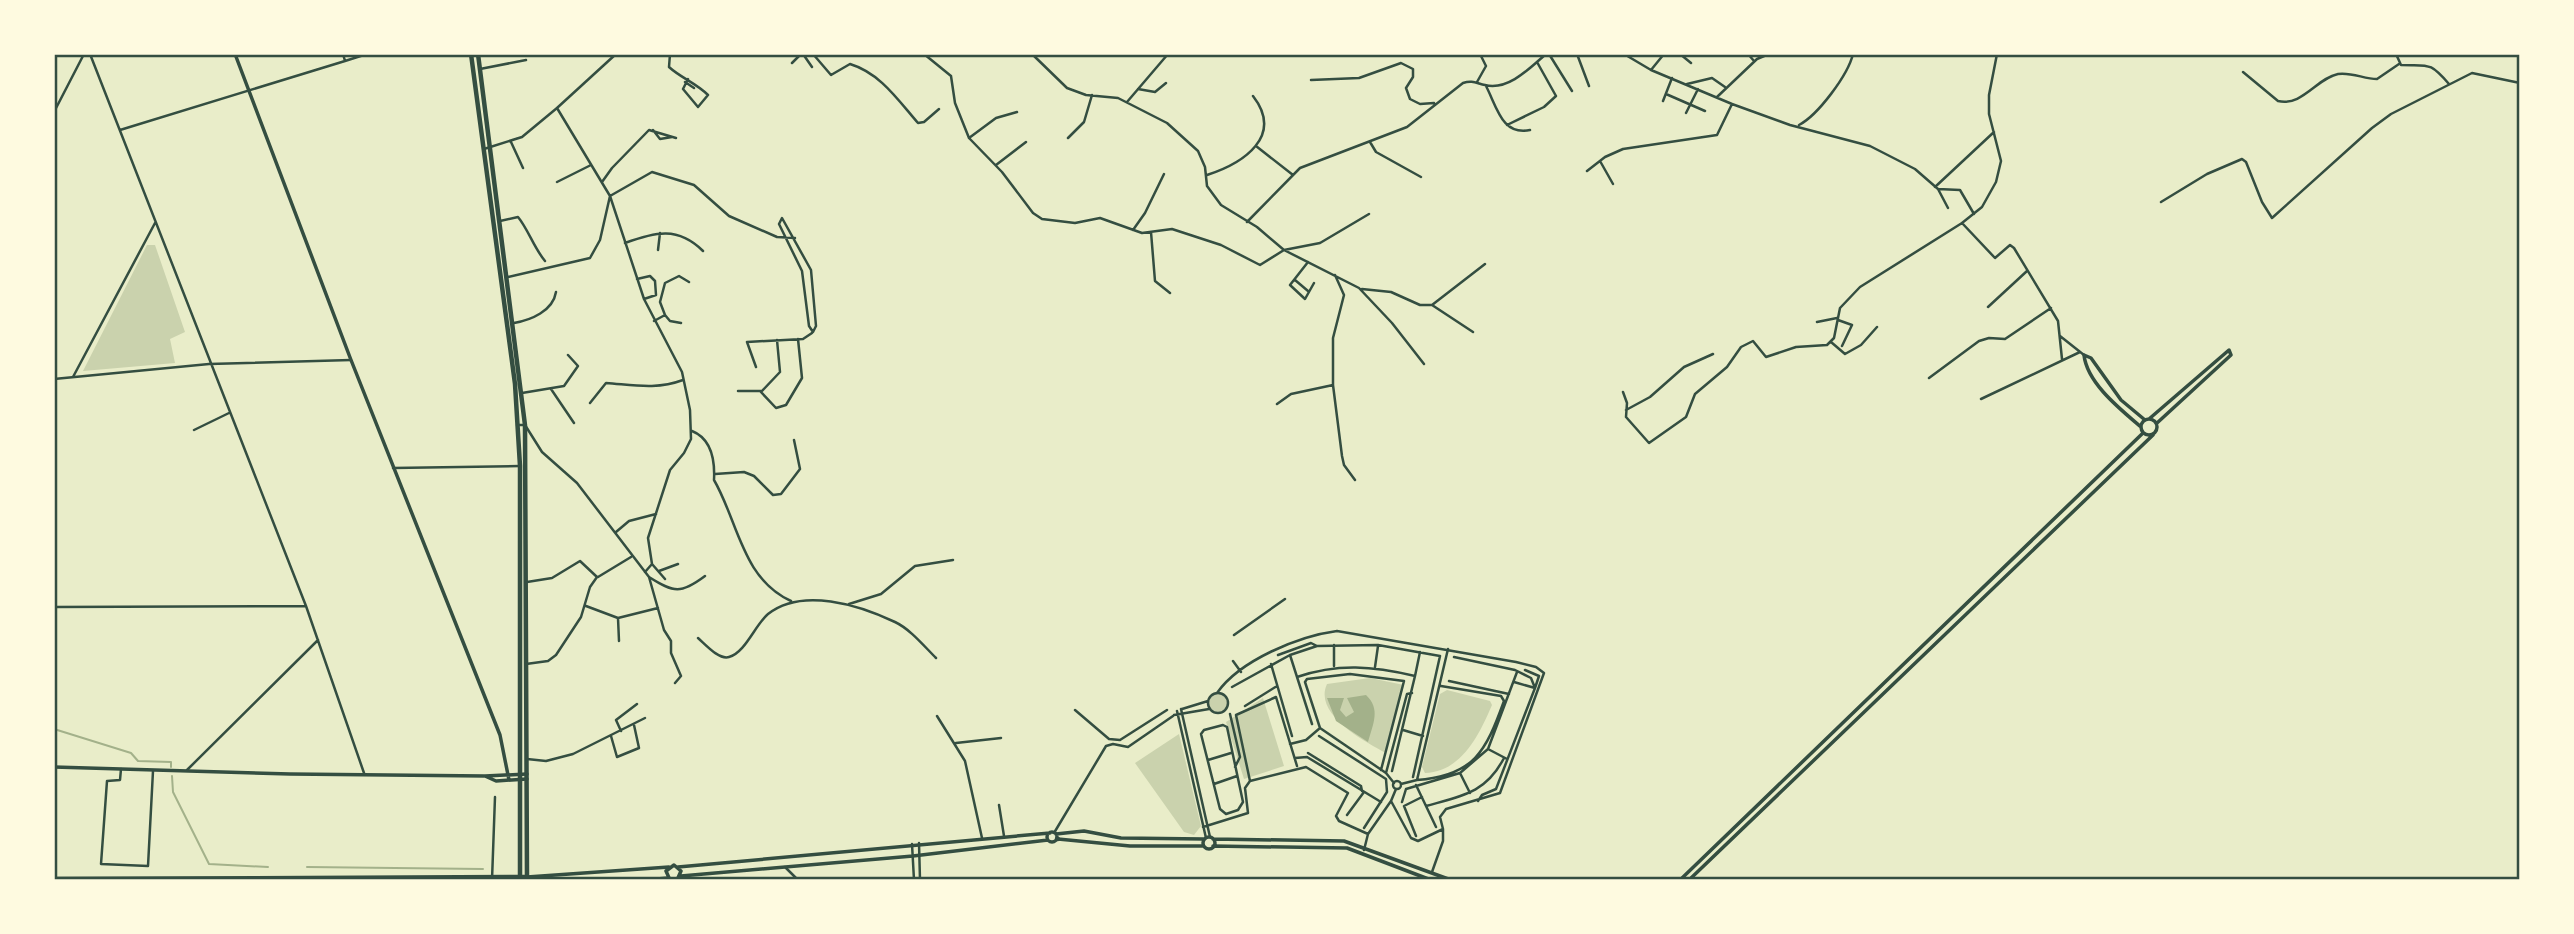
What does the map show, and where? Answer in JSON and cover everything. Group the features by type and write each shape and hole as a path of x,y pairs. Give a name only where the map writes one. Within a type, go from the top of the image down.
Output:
{"main road":[{"path":"471,54 500,221 525,425 526,582 523,611 527,760 520,878"},
{"path":"54,879 527,878 520,466 515,384 478,54"}],"street":[{"path":"54,112 84,54"},
{"path":"90,54 209,364 306,606 364,773"},
{"path":"235,54 393,468 500,735 509,780"},
{"path":"343,54 345,61"},
{"path":"120,130 367,54"},
{"path":"487,149 511,142 531,131 616,54"},
{"path":"670,54 669,67 687,80 708,97 698,107 683,89 687,80"},
{"path":"792,62 802,54 812,67"},
{"path":"807,59 813,54 831,75 850,64 866,69 886,85 918,123 924,122 939,109"},
{"path":"924,54 951,76 956,103 969,138 996,165 1033,213 1042,219 1075,223 1100,218 1133,230 1151,232 1172,229 1221,245 1255,264 1284,250 1320,243 1369,214"},
{"path":"1032,54 1067,88 1128,102 1167,123 1194,147 1206,175 1207,186 1221,205 1284,250 1359,288 1392,323 1424,364"},
{"path":"1128,102 1168,54"},
{"path":"1477,82 1486,66 1480,54"},
{"path":"1486,86 1513,79 1548,54 1572,91"},
{"path":"1577,54 1589,86"},
{"path":"1624,54 1651,70 1732,104 1796,126 1870,146 1915,169 1936,188 1948,208"},
{"path":"1651,70 1664,54"},
{"path":"1680,54 1691,63"},
{"path":"1748,54 1754,61"},
{"path":"1717,97 1754,61 1769,54"},
{"path":"1796,126 1805,122 1835,88 1849,67 1853,54"},
{"path":"1831,342 1840,308 1860,287 1975,215 1996,182 2001,161 1989,114 1989,94 1997,54"},
{"path":"2396,54 2399,64"},
{"path":"480,69 526,60"},
{"path":"1507,125 1544,107 1556,96 1537,62"},
{"path":"1311,80 1359,78 1401,63 1413,68 1413,77 1406,88 1410,99 1420,104 1437,102"},
{"path":"2243,72 2284,103 2295,100 2336,74 2354,74 2377,79 2399,64 2429,64 2449,84"},
{"path":"2161,202 2207,174 2242,159 2246,162 2262,202 2272,218 2372,128 2449,84 2476,72 2520,83"},
{"path":"1663,101 1672,78"},
{"path":"1687,84 1712,78 1725,87"},
{"path":"687,80 694,88"},
{"path":"1247,222 1293,175 1308,164 1408,127 1458,85 1470,81 1486,86 1507,125 1518,132 1530,130"},
{"path":"1139,89 1155,92 1166,83"},
{"path":"1686,113 1698,89"},
{"path":"1666,94 1705,111"},
{"path":"1068,138 1084,122 1093,95"},
{"path":"1206,175 1223,170 1256,146 1263,135 1265,113 1253,96"},
{"path":"1587,172 1600,161 1623,149 1717,135 1732,104"},
{"path":"557,108 610,196 644,299 683,380 691,431 686,449 670,470 647,546 652,564 665,579"},
{"path":"969,138 996,117 1017,112"},
{"path":"602,182 646,132 653,130 674,137"},
{"path":"1936,188 1995,131"},
{"path":"1370,141 1376,152 1421,177"},
{"path":"511,142 523,168"},
{"path":"996,165 1026,142"},
{"path":"1256,146 1293,175"},
{"path":"1600,161 1613,184"},
{"path":"557,182 592,164"},
{"path":"508,277 590,258 600,240 610,196 646,174 658,172 694,186 729,216 786,238 795,238"},
{"path":"1133,230 1146,213 1164,174"},
{"path":"1936,188 1960,190 1975,215"},
{"path":"500,221 517,218 521,221 534,247 545,261"},
{"path":"756,366 746,343 798,339 813,332 816,326 812,277 785,219 778,221 801,268 809,326 813,332"},
{"path":"74,377 155,223"},
{"path":"1962,223 1995,258 2010,246 2014,248 2051,308 2060,336 2062,359"},
{"path":"1151,232 1155,281 1170,293"},
{"path":"625,243 660,233 681,235 703,251"},
{"path":"658,250 660,233"},
{"path":"1308,262 1290,285 1304,298 1314,283"},
{"path":"801,268 808,264"},
{"path":"1432,305 1485,264"},
{"path":"1988,307 2028,270"},
{"path":"1335,275 1344,295 1333,330 1333,385 1344,465 1355,480"},
{"path":"637,279 650,276 655,281 657,294 644,299"},
{"path":"681,323 670,321 665,315 660,295 665,283 679,276 689,282"},
{"path":"804,278 812,277"},
{"path":"1295,280 1309,292"},
{"path":"1359,288 1391,292 1420,305 1432,305 1473,332"},
{"path":"514,323 544,311 555,299 556,292"},
{"path":"1930,378 1979,341 1989,338 2005,339 2051,308"},
{"path":"654,321 665,315"},
{"path":"1817,322 1837,319 1852,325 1842,346"},
{"path":"1831,342 1845,354 1861,345 1877,327"},
{"path":"2060,336 2091,358 2121,400 2157,423"},
{"path":"760,391 776,408 786,405 802,382 798,339"},
{"path":"738,391 760,391 769,386 780,372 776,340"},
{"path":"1623,392 1626,417 1648,443 1686,417 1695,394 1750,341 1766,357 1796,347 1822,346 1831,342"},
{"path":"1685,875 1689,880 1717,854 2153,435 2157,423 2231,352 2226,350 2141,427"},
{"path":"1626,410 1650,397 1684,367 1713,354"},
{"path":"1982,399 2062,359 2082,354"},
{"path":"2082,354 2085,363 2117,406 2141,427 2143,433"},
{"path":"522,393 564,386 579,366 568,355"},
{"path":"54,379 209,364 351,360"},
{"path":"2193,379 2198,384"},
{"path":"590,403 607,383 634,388 669,385 683,380"},
{"path":"1277,404 1292,394 1333,385"},
{"path":"551,389 574,423"},
{"path":"2117,406 2121,400"},
{"path":"194,430 229,413"},
{"path":"517,425 525,425 542,452 570,475 602,520 616,532 631,557 649,577 668,589 683,590 705,576"},
{"path":"691,431 701,435 708,447 716,466 713,480 753,568 775,592 791,601"},
{"path":"2143,433 2153,435"},
{"path":"1680,880 2143,433"},
{"path":"714,474 744,472 754,476 774,495 781,494 800,469 794,440"},
{"path":"393,468 520,466"},
{"path":"616,532 629,521 657,514"},
{"path":"526,664 548,661 556,655 586,606 590,587 597,578 631,557"},
{"path":"2012,559 2018,565"},
{"path":"846,604 881,594 915,566 953,560"},
{"path":"526,582 552,578 580,561 597,578"},
{"path":"645,572 652,564"},
{"path":"659,571 678,564"},
{"path":"649,577 681,676 675,683"},
{"path":"1234,635 1285,599"},
{"path":"698,638 720,657 727,658 737,653 771,612 791,601 832,600 897,623 936,658"},
{"path":"54,607 306,606"},
{"path":"586,606 618,618 658,608"},
{"path":"618,618 620,642"},
{"path":"1108,744 1128,747 1179,710 1208,701 1241,672 1275,650 1308,634 1337,631 1448,649 1540,670 1545,677 1502,790 1493,797 1443,811 1440,820 1443,841 1432,872"},
{"path":"185,772 318,640"},
{"path":"1275,650 1279,656 1311,643 1317,646"},
{"path":"1334,643 1335,666"},
{"path":"1232,687 1290,655 1334,643 1378,645 1439,655 1442,658 1413,777"},
{"path":"1376,667 1378,645"},
{"path":"1417,780 1448,649"},
{"path":"1392,771 1413,693 1420,652"},
{"path":"1290,655 1312,724"},
{"path":"1454,657 1517,672 1531,678 1535,688"},
{"path":"1233,662 1241,672"},
{"path":"1270,664 1292,736"},
{"path":"1478,801 1482,795 1496,789 1535,688 1539,676 1525,671 1527,665"},
{"path":"1297,677 1335,666 1376,667 1415,676"},
{"path":"1402,802 1405,791 1416,785 1460,773 1488,749 1517,672"},
{"path":"1381,770 1404,681 1350,674 1307,680 1305,682 1320,728 1381,770 1386,773 1396,789"},
{"path":"1449,681 1509,694"},
{"path":"1514,682 1535,688"},
{"path":"1245,706 1277,686"},
{"path":"1394,783 1401,784 1463,769 1490,742 1504,701 1501,696 1441,686"},
{"path":"1217,693 1227,698 1225,711"},
{"path":"1386,773 1407,694 1413,693"},
{"path":"1173,716 1209,709 1236,716 1276,697 1297,767"},
{"path":"1208,701 1209,709"},
{"path":"621,731 616,720 637,704"},
{"path":"1075,710 1109,739 1125,740 1167,710"},
{"path":"1179,710 1197,770 1208,838 1213,846"},
{"path":"1230,714 1240,757 1235,767"},
{"path":"937,716 965,761 982,838"},
{"path":"1181,716 1191,771 1206,827"},
{"path":"1236,716 1250,781"},
{"path":"527,760 546,761 573,754 645,718"},
{"path":"611,736 617,757 639,748 633,724"},
{"path":"1226,725 1231,753 1243,802 1236,812 1221,812 1201,734 1204,730 1226,725"},
{"path":"1290,744 1306,740 1320,728"},
{"path":"1403,730 1423,736"},
{"path":"1319,736 1383,776 1388,787 1364,828"},
{"path":"956,743 1001,738"},
{"path":"678,867 679,878 1048,840 1052,842 1109,739"},
{"path":"1488,749 1506,759"},
{"path":"1208,760 1231,753"},
{"path":"1308,753 1361,786 1363,791"},
{"path":"1294,758 1307,757 1381,803"},
{"path":"1426,806 1470,793 1493,778 1506,759"},
{"path":"54,767 185,772 485,776 509,780 524,777"},
{"path":"1206,827 1247,816 1245,785 1250,781 1297,767 1306,767 1348,793 1336,819 1368,834"},
{"path":"121,769 120,780 107,781 101,864 148,866 153,771"},
{"path":"1191,771 1197,770"},
{"path":"485,776 507,773 524,777"},
{"path":"1460,773 1470,793"},
{"path":"1214,784 1237,776"},
{"path":"1363,853 1368,834 1401,784"},
{"path":"1416,785 1436,827"},
{"path":"1347,815 1363,791"},
{"path":"492,878 495,797"},
{"path":"1416,836 1404,806 1422,797"},
{"path":"1763,800 1768,805"},
{"path":"1391,801 1412,840 1418,841 1443,829"},
{"path":"999,805 1004,836"},
{"path":"1048,840 1055,836 1084,831 1121,838 1344,841 1365,846 1451,880"},
{"path":"527,878 678,867 1004,836 1055,836 1130,846 1203,846 1208,849 1213,846 1347,848 1431,880"},
{"path":"1203,846 1208,838"},
{"path":"919,843 920,880"},
{"path":"912,844 914,880"},
{"path":"1712,849 1717,854"},
{"path":"768,858 768,869"},
{"path":"732,861 732,872"},
{"path":"646,880 669,879 669,867"},
{"path":"785,867 798,880"},
{"path":"594,873 595,880"}],"shaded area":[{"path":"147,245 155,245 185,332 170,339 175,363 83,371"},
{"path":"1370,678 1404,685 1386,753 1354,734 1327,706 1327,684"},
{"path":"1447,690 1490,701 1492,705 1468,749 1449,766 1425,773 1422,767 1440,694"},
{"path":"1218,694 1226,699 1227,703 1222,711 1218,712 1210,707 1209,703 1214,695"},
{"path":"1366,695 1375,711 1368,742 1336,721 1327,698 1344,698 1340,710 1346,717 1354,712 1347,698"},
{"path":"1263,698 1284,766 1244,779 1226,722"},
{"path":"1179,734 1201,826 1194,835 1184,832 1135,763"}],"waterway":[{"path":"54,729 131,753 138,761 171,762 171,767"},
{"path":"172,776 173,792 209,864 268,867"},
{"path":"307,867 483,869"}]}
